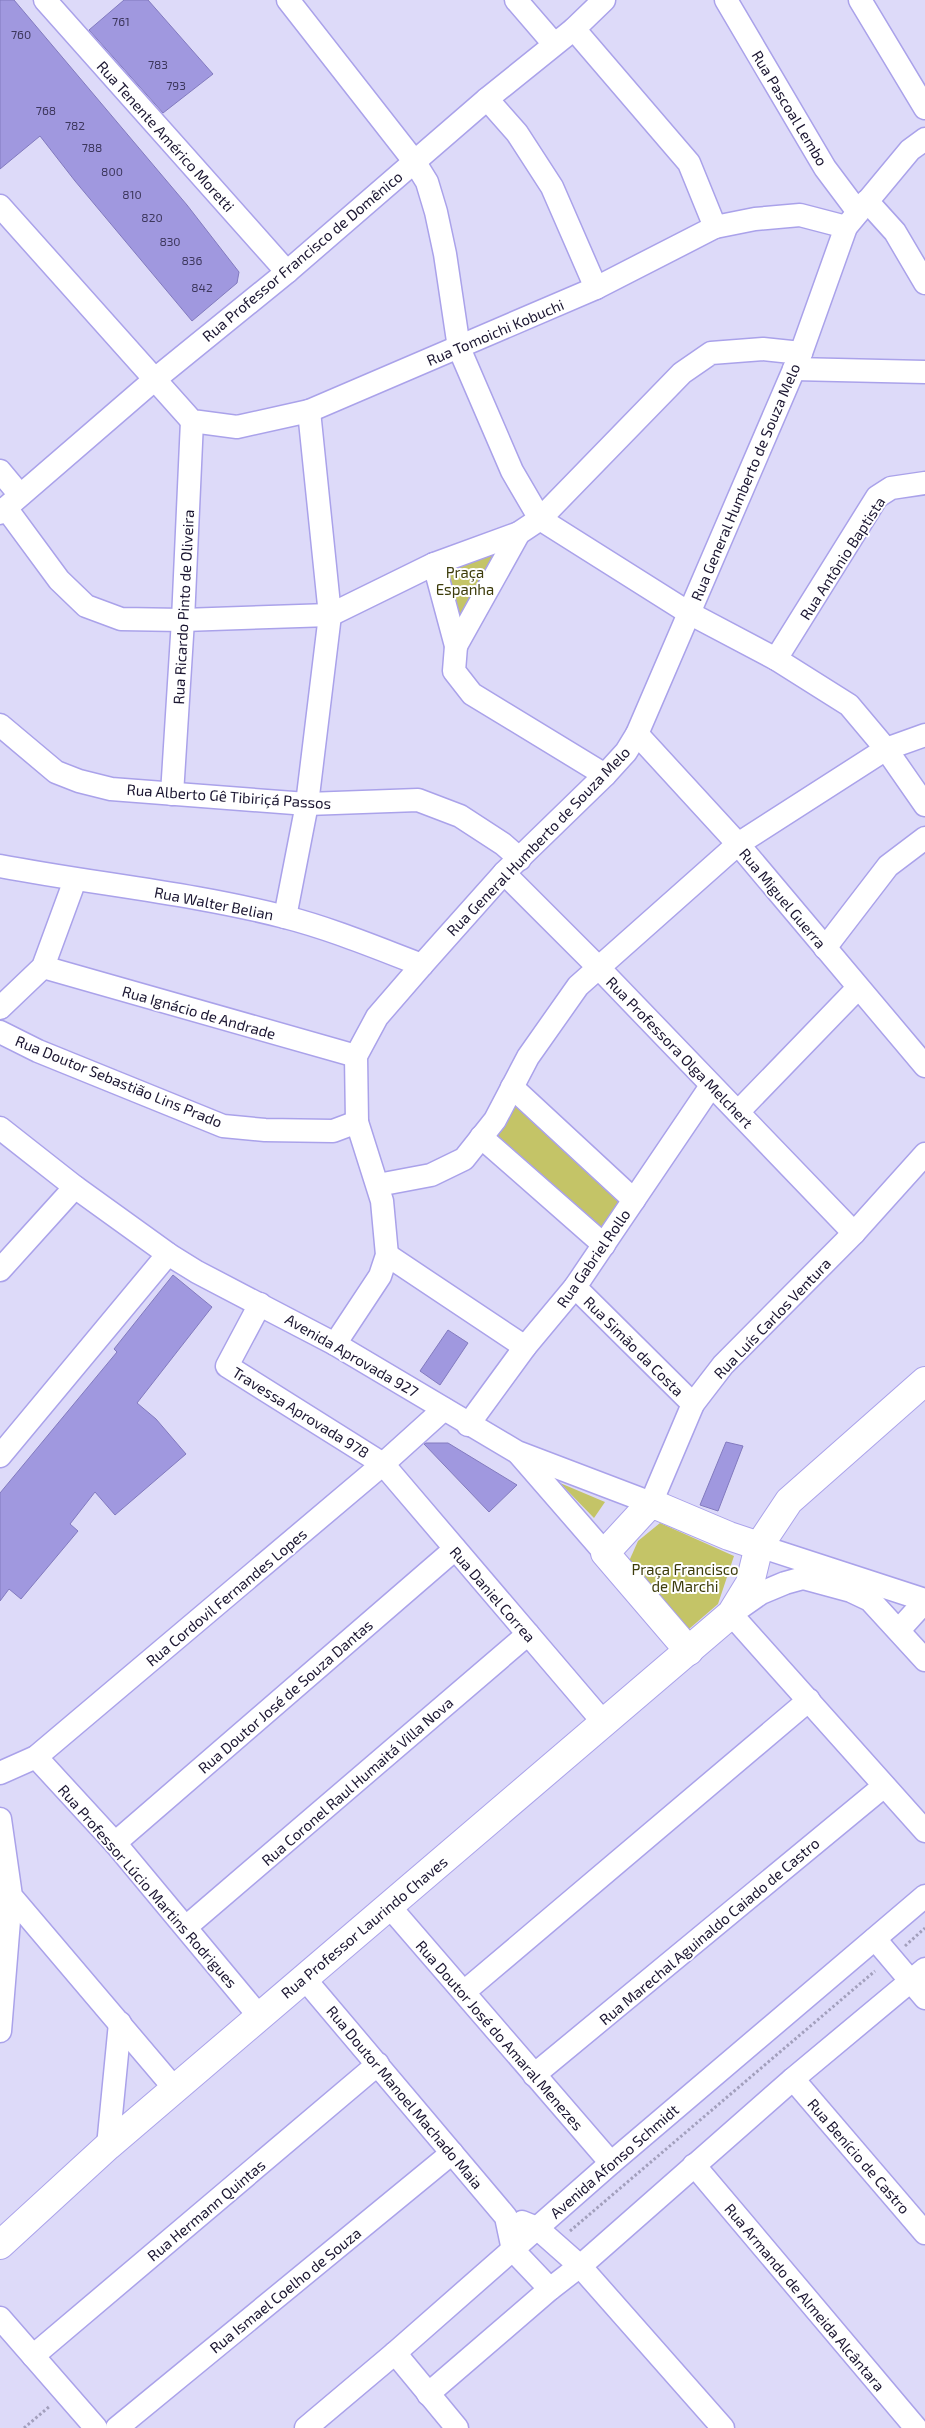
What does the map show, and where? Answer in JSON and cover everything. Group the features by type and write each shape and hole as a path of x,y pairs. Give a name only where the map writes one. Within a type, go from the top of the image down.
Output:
{"street":[{"name":"Rua Tenente Américo Moretti","path":"45,0 287,272"},
{"path":"288,0 414,161 426,182 436,212 445,254 459,348 512,471 540,518 689,613 776,659 849,705 886,748 925,805"},
{"path":"516,0 554,44"},
{"name":"Rua Professor Francisco de Domênico","path":"9,505 154,380 287,272 487,99 574,29 604,0"},
{"name":"Rua Pascoal Lembo","path":"726,0 825,168 857,214 895,232 925,283"},
{"path":"860,0 925,108"},
{"path":"574,29 689,163 715,227"},
{"path":"487,99 516,133 552,187 596,288"},
{"path":"857,214 910,150 925,139"},
{"path":"0,206 192,421"},
{"name":"Rua Tomoichi Kobuchi","path":"192,421 237,428 309,411 596,288 715,227 755,219 857,214"},
{"name":"Rua General Humberto de Souza Melo","path":"335,1344 380,1276 387,1255 382,1201 357,1122 356,1056 377,1017 422,965 512,866 605,776 626,752 638,734 797,361 857,214"},
{"path":"0,471 9,505 59,580 86,606 121,619 183,620 330,616 434,564 519,533 540,518 682,373 711,353 763,349 797,361 925,372"},
{"path":"285,917 307,804 330,616 309,411"},
{"name":"Rua Ricardo Pinto de Oliveira","path":"172,794 183,620 192,421"},
{"name":"Rua Antônio Baptista","path":"776,659 878,497 891,488 925,483"},
{"path":"456,646 519,533"},
{"path":"434,564 456,646 454,671 472,694 605,776"},
{"name":"Rua Alberto Gê Tibiriçá Passos","path":"0,725 56,772 79,781 111,788 307,804 418,800 460,816 503,844 512,866"},
{"name":"Rua Miguel Guerra","path":"638,734 738,844 925,1066"},
{"path":"378,1185 431,1175 464,1159 495,1120 528,1057 578,986 738,844 886,748 925,735"},
{"path":"825,948 888,866 925,838"},
{"name":"Rua Walter Belian","path":"0,866 75,880 173,894 285,917 345,936 422,965"},
{"name":"Rua Professora Olga Melchert","path":"512,866 598,967 854,1233"},
{"path":"0,1008 43,967 75,880"},
{"name":"Rua Ignácio de Andrade","path":"43,967 356,1056"},
{"path":"738,1112 858,988"},
{"name":"Rua Doutor Sebastião Lins Prado","path":"0,1032 38,1051 223,1126 265,1130 333,1131 357,1122"},
{"name":"Rua Gabriel Rollo","path":"468,1424 525,1347 575,1287 711,1086"},
{"path":"512,1087 634,1200"},
{"name":"Avenida Aprovada 927","path":"0,1128 75,1187 168,1254 335,1344 517,1452 651,1503 729,1536 759,1546"},
{"path":"481,1137 604,1245"},
{"name":"Rua Luís Carlos Ventura","path":"651,1503 693,1404 723,1365 854,1233 925,1154"},
{"path":"0,1270 75,1187"},
{"path":"0,1456 168,1254"},
{"path":"387,1255 525,1347"},
{"name":"Rua Simão da Costa","path":"575,1287 693,1404"},
{"name":"Travessa Aprovada 978","path":"260,1304 227,1366 384,1464"},
{"path":"731,1614 750,1583 759,1546 789,1501 925,1381"},
{"name":"Rua Cordovil Fernandes Lopes","path":"0,1773 36,1758 384,1464 444,1408"},
{"path":"517,1452 689,1651"},
{"name":"Rua Daniel Correa","path":"384,1464 604,1723"},
{"path":"605,1553 651,1503"},
{"path":"759,1546 925,1600"},
{"name":"Rua Doutor José de Souza Dantas","path":"115,1844 455,1549"},
{"path":"731,1614 762,1594 785,1583 803,1578 851,1591 870,1600 925,1660"},
{"path":"899,1630 918,1609 925,1606"},
{"path":"731,1614 810,1700 925,1831"},
{"name":"Rua Professor Laurindo Chaves","path":"0,2245 108,2146 731,1614"},
{"name":"Rua Coronel Raul Humaitá Villa Nova","path":"186,1927 528,1634"},
{"path":"464,1992 810,1700"},
{"name":"Rua Professor Lúcio Martins Rodrigues","path":"36,1758 115,1844 259,2016"},
{"name":"Rua Marechal Aguinaldo Caiado de Castro","path":"534,2075 884,1786"},
{"path":"0,1819 6,1898 0,2031"},
{"name":"Avenida Afonso Schmidt","path":"306,2428 395,2353 611,2163 925,1896"},
{"path":"6,1898 120,2023 175,2089"},
{"name":"Rua Doutor José do Amaral Menezes","path":"389,1906 611,2163"},
{"path":"875,1939 891,1958 918,1975 925,1998"},
{"path":"428,2394 550,2289 580,2266 793,2079 918,1975"},
{"name":"Rua Doutor Manoel Machado Maia","path":"304,1978 506,2216 537,2228"},
{"path":"108,2146 120,2023"},
{"name":"Rua Hermann Quintas","path":"33,2356 378,2064"},
{"name":"Rua Benício de Castro","path":"793,2079 925,2233"},
{"name":"Rua Ismael Coelho de Souza","path":"118,2428 452,2153"},
{"name":"Rua Armando de Almeida Alcântara","path":"694,2165 916,2428"},
{"name":"Rua Doutor Manoel Machado Maia","path":"506,2216 513,2250"},
{"path":"537,2228 580,2266 722,2428"},
{"path":"513,2250 550,2289"},
{"path":"0,2318 96,2428"},
{"path":"395,2353 457,2428"}],"path":[{"path":"555,2244 925,1928"},
{"path":"24,2428 42,2413"}],"green space":[{"name":"Praça Espanha","path":"501,543 462,623 444,571"},
{"path":"512,1087 631,1205 603,1241 487,1136"},
{"path":"560,1483 605,1502 594,1518"},
{"name":"Praça Francisco de Marchi","path":"660,1523 734,1556 718,1604 682,1635 626,1568 638,1541"}],"building":[{"path":"0,0 14,0 187,205 239,272 237,283 192,321 75,181 40,136 0,169"},
{"path":"124,0 148,0 213,74 163,113 89,30"},
{"path":"173,1275 212,1307 137,1403 156,1419 186,1454 115,1515 95,1492 70,1524 78,1531 21,1599 9,1589 0,1601 0,1493 117,1352 114,1349"},
{"path":"448,1330 468,1343 440,1385 420,1371"},
{"path":"726,1442 743,1446 718,1511 700,1505"},
{"path":"448,1443 517,1485 489,1512 424,1444"}]}
